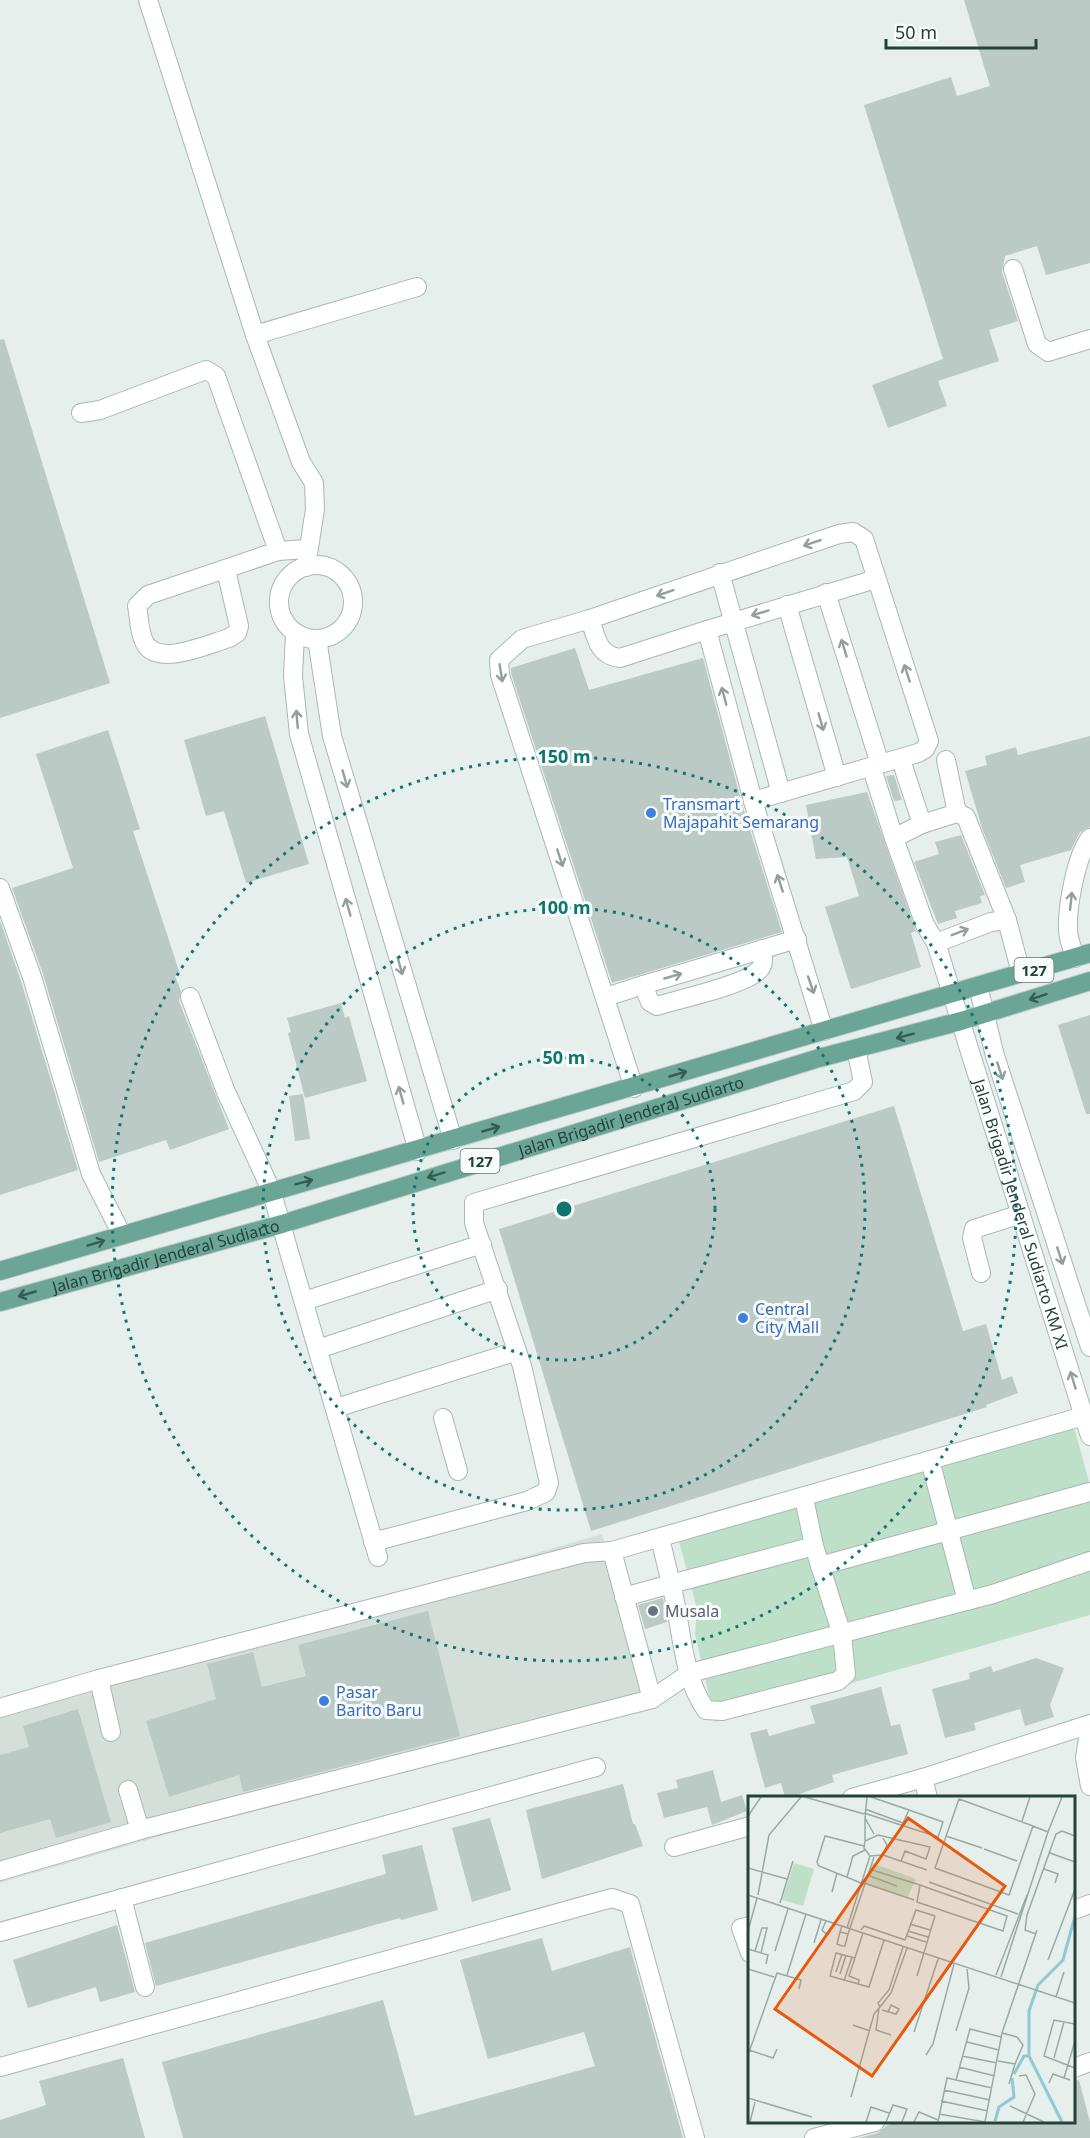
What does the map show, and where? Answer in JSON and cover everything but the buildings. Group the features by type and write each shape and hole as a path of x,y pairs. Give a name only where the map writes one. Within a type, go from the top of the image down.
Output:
{"main road":[{"name":"Jalan Brigadir Jenderal Sudiarto","path":"0,1271 1083,956"},
{"name":"Jalan Brigadir Jenderal Sudiarto","path":"0,1302 282,1224 856,1049 987,1014 1090,981"}],"lane":[{"path":"148,0 255,335 301,462 314,483 315,509 307,558 287,579 279,598 282,618 295,633 317,639 332,636 344,627 351,615 354,601 350,586 341,575 307,558 278,551 148,595 137,606 143,641 153,652 166,656 229,638 237,633 239,626 226,570"},
{"path":"1013,269 1037,344 1042,350 1048,352 1090,339"},
{"path":"255,335 417,287"},
{"path":"81,413 100,410 206,370 216,376 278,551"},
{"path":"634,1088 500,675 499,660 522,639 590,619 839,534 853,532 864,540 929,741 925,749 918,753 877,770 837,777 753,801"},
{"path":"720,573 782,793"},
{"path":"590,619 601,650 611,657 620,658 876,579"},
{"name":"Jalan Brigadir Jenderal Sudiarto KM XI","path":"826,593 877,770 894,838 925,925 936,943 954,993 970,1060 1090,1436"},
{"path":"787,605 837,777"},
{"path":"707,630 753,801 824,1031"},
{"path":"295,633 293,676 298,734 418,1151"},
{"path":"317,639 332,736 453,1140"},
{"path":"946,760 957,813"},
{"path":"903,766 922,824"},
{"path":"894,838 922,824 957,813 966,817 972,825 1007,920 1021,973"},
{"path":"1083,956 1068,931 1073,884 1083,847 1090,838"},
{"path":"0,888 32,977 91,1174 122,1235"},
{"path":"936,943 958,932 991,922 1007,920"},
{"path":"606,997 643,985 652,1005 668,1003 744,979 758,972 763,964 762,949 797,939"},
{"name":"Jalan Brigadir Jenderal Sudiarto KM XI","path":"978,986 987,1014 995,1056 1090,1347"},
{"path":"190,997 226,1092 271,1191 376,1549 527,1501 546,1492 549,1483 517,1351 474,1223 474,1203 854,1091 862,1082 856,1049"},
{"path":"981,1273 972,1238 974,1229 1021,1214"},
{"path":"304,1301 482,1244"},
{"path":"318,1349 498,1289"},
{"path":"336,1408 517,1351"},
{"path":"0,1708 99,1679 584,1553 612,1551 804,1498 1084,1416"},
{"path":"443,1418 458,1471"},
{"path":"930,1460 967,1601"},
{"path":"820,1566 1090,1492"},
{"path":"660,1538 690,1673 698,1699 705,1710 722,1711 843,1678 846,1674 842,1635 814,1546 804,1498"},
{"path":"624,1597 814,1546"},
{"path":"612,1551 652,1699"},
{"path":"0,1871 140,1830 652,1699 690,1673 967,1601 1090,1561"},
{"path":"99,1679 111,1732"},
{"path":"856,1796 923,1778 1090,1724 1085,1758 1090,1786"},
{"path":"0,1932 596,1767"},
{"path":"923,1778 928,1796"},
{"path":"128,1790 140,1830"},
{"path":"674,1847 748,1827"},
{"path":"122,1898 145,1987"},
{"path":"0,2067 612,1898 630,1904 695,2138"},
{"path":"1075,1910 1090,1904"},
{"path":"748,1926 741,1928 748,1947"},
{"path":"814,2138 868,2123"}],"shaded area":[{"name":"Pasar Barito Baru","path":"602,1534 648,1694 0,1883 0,1709"}],"green space":[{"path":"1070,1413 1090,1485 1090,1615 715,1722 695,1634 697,1609 676,1530"}],"place":[{"name":"Transmart Majapahit Semarang","path":"651,813"},
{"name":"Central City Mall","path":"743,1318"},
{"name":"Musala","path":"653,1611"},
{"name":"Pasar Barito Baru","path":"324,1701"}]}
